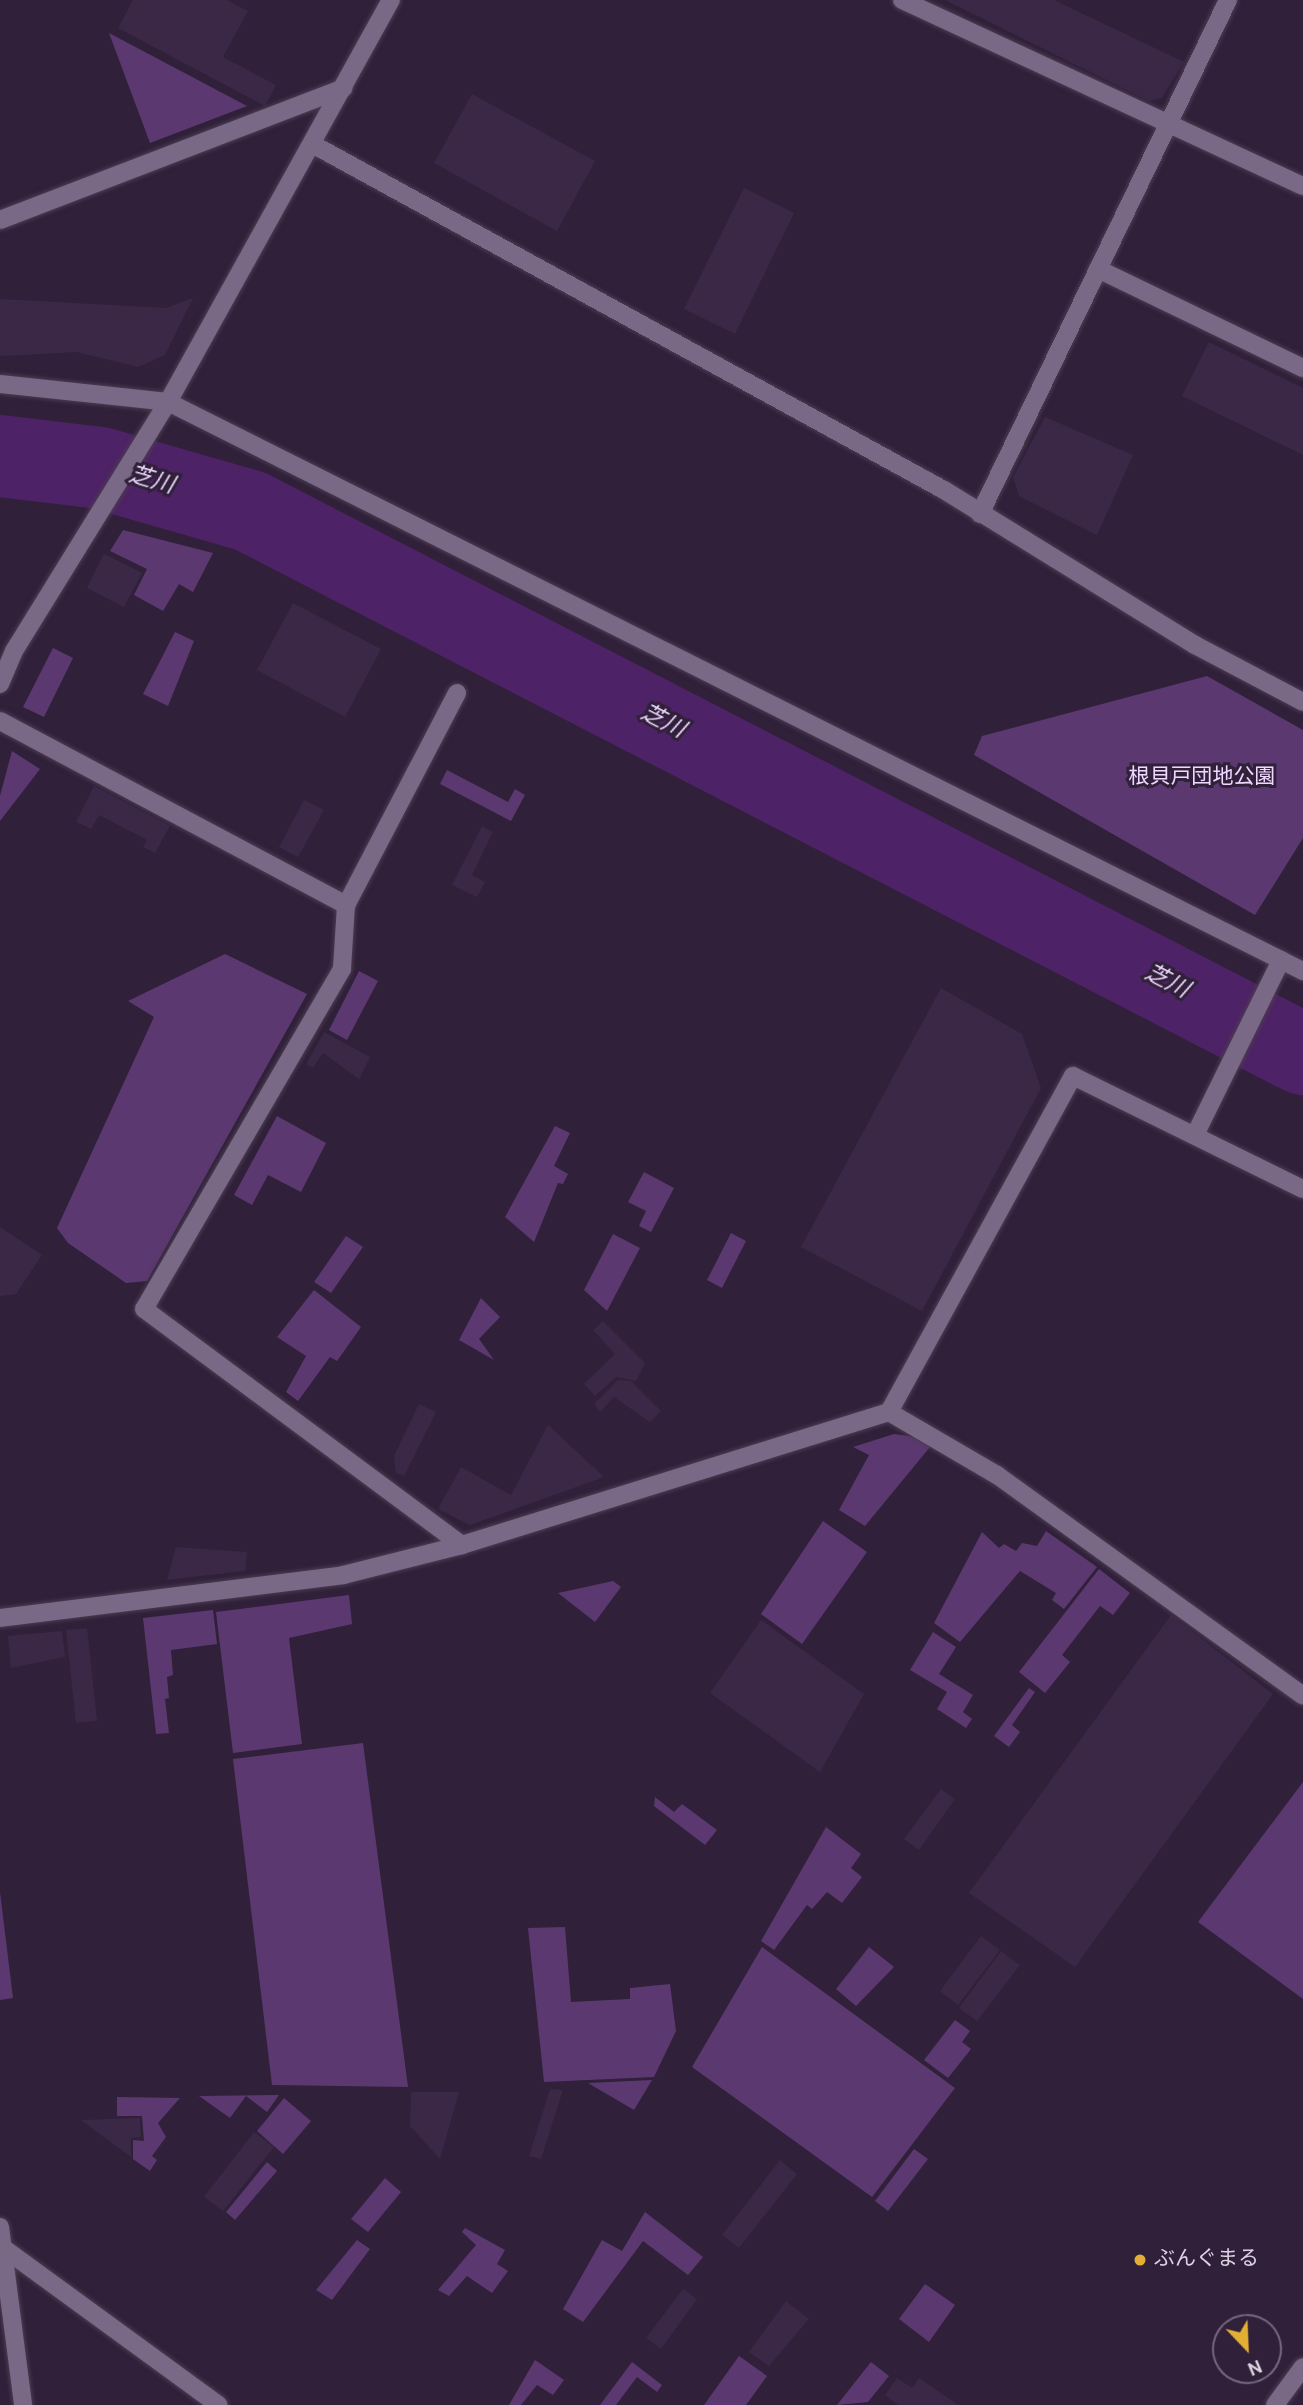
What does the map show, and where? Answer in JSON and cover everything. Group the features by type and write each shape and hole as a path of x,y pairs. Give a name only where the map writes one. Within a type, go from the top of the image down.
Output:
{"street":[{"path":"0,684 7,651 91,527 168,402 314,145 391,0"},
{"path":"902,0 1303,186"},
{"path":"980,514 1228,0"},
{"path":"0,220 344,88"},
{"path":"314,145 980,514 1195,645 1303,702"},
{"path":"1098,268 1303,368"},
{"path":"0,384 168,402 1303,971"},
{"path":"457,693 346,905 342,969 144,1309 462,1545"},
{"path":"0,721 346,905"},
{"path":"1195,1135 1281,960"},
{"path":"0,1618 343,1575 462,1545 889,1412 1073,1076 1303,1189"},
{"path":"889,1412 997,1475 1303,1696"},
{"path":"0,2227 23,2405"},
{"path":"2,2247 219,2405"},
{"path":"1275,2405 1303,2367"}],"shaded area":[{"path":"133,0 227,0 248,11 223,57 276,85 265,106 118,28"},
{"path":"945,0 1054,0 1184,62 1162,98 1149,101"},
{"path":"472,94 595,161 557,231 434,163"},
{"path":"744,188 794,213 735,334 684,309"},
{"path":"193,298 165,355 138,367 77,352 0,356 0,299 166,308"},
{"path":"1209,342 1303,388 1303,455 1182,396"},
{"path":"1045,417 1133,455 1097,535 1019,496 1013,477"},
{"path":"104,554 142,573 124,607 87,588"},
{"path":"293,603 381,649 345,717 257,670"},
{"path":"94,786 170,826 155,853 143,847 147,840 99,815 91,829 76,822"},
{"path":"304,800 324,810 298,857 279,847"},
{"path":"482,826 493,832 472,875 485,882 477,897 452,885"},
{"path":"941,988 1022,1034 1041,1088 922,1311 801,1247"},
{"path":"324,1032 370,1057 359,1079 323,1053 313,1068 306,1064"},
{"path":"0,1227 42,1255 16,1294 0,1296"},
{"path":"603,1321 645,1363 636,1381 616,1377 595,1396 584,1384 615,1354 593,1330"},
{"path":"618,1380 631,1381 661,1411 650,1422 614,1397 600,1412 594,1404"},
{"path":"419,1404 436,1412 404,1476 396,1473 394,1456"},
{"path":"548,1425 604,1477 470,1525 438,1509 461,1467 511,1495"},
{"path":"176,1547 247,1552 245,1571 167,1580"},
{"path":"1171,1615 1273,1694 1075,1967 969,1893"},
{"path":"761,1620 864,1694 820,1772 710,1693"},
{"path":"87,1628 97,1721 76,1723 66,1630"},
{"path":"62,1631 65,1657 11,1668 8,1636"},
{"path":"941,1789 955,1799 919,1850 904,1839"},
{"path":"981,1936 1000,1950 958,2005 940,1991"},
{"path":"1001,1951 1020,1965 977,2021 959,2008"},
{"path":"550,2089 563,2090 541,2159 529,2156"},
{"path":"411,2092 459,2092 440,2159 410,2126"},
{"path":"140,2118 141,2137 131,2138 131,2157 81,2120"},
{"path":"254,2132 274,2147 223,2211 204,2197"},
{"path":"780,2160 797,2174 739,2248 722,2235"},
{"path":"683,2289 697,2299 661,2349 646,2338"},
{"path":"786,2301 809,2319 769,2366 749,2352"},
{"path":"897,2378 912,2388 919,2378 958,2405 898,2405 885,2395"}],"green space":[{"path":"109,33 247,106 150,143"},
{"path":"123,530 213,553 193,592 179,584 163,611 134,595 147,569 110,551"},
{"path":"175,632 194,641 168,706 143,694"},
{"path":"53,648 73,658 44,717 23,707"},
{"name":"根貝戸団地公園","path":"1207,676 1303,730 1303,838 1255,915 974,755 982,736"},
{"path":"12,751 40,769 0,821 0,796"},
{"path":"447,770 508,802 515,789 525,795 511,821 440,784"},
{"path":"225,954 307,994 147,1281 126,1283 68,1243 57,1228 154,1017 128,1001"},
{"path":"359,971 378,981 347,1040 329,1030"},
{"path":"277,1116 326,1143 301,1192 268,1175 252,1205 234,1195"},
{"path":"555,1126 570,1133 554,1166 568,1174 563,1184 558,1183 534,1242 505,1217"},
{"path":"644,1172 674,1188 651,1232 639,1226 646,1211 628,1202"},
{"path":"731,1233 746,1241 722,1288 707,1280"},
{"path":"613,1234 640,1248 607,1311 584,1290"},
{"path":"346,1236 363,1247 331,1293 314,1282"},
{"path":"314,1290 361,1327 337,1361 330,1357 298,1401 286,1392 306,1356 277,1337"},
{"path":"481,1298 500,1317 479,1339 494,1360 459,1340"},
{"path":"894,1434 917,1437 930,1447 865,1526 839,1510 869,1455 853,1447"},
{"path":"823,1521 867,1552 802,1644 761,1614"},
{"path":"1046,1531 1097,1567 1064,1609 1052,1600 1056,1593 1020,1571 960,1642 934,1623 982,1532 999,1548 1004,1544 1016,1551 1022,1543 1037,1546"},
{"path":"1099,1569 1130,1593 1113,1615 1100,1606 1062,1655 1070,1662 1045,1693 1019,1672"},
{"path":"613,1581 621,1587 595,1622 558,1593"},
{"path":"349,1595 352,1624 289,1638 302,1744 233,1753 216,1612"},
{"path":"213,1610 217,1644 171,1650 173,1675 167,1677 169,1698 165,1699 169,1733 156,1734 143,1618"},
{"path":"933,1632 956,1647 939,1674 973,1695 963,1712 972,1719 966,1728 937,1709 947,1692 910,1670"},
{"path":"1029,1688 1035,1692 1012,1725 1020,1732 1009,1747 994,1736"},
{"path":"363,1743 408,2087 272,2085 233,1759"},
{"path":"1303,1782 1303,1999 1198,1922"},
{"path":"655,1797 674,1812 682,1804 717,1830 705,1845 654,1806"},
{"path":"826,1827 861,1854 851,1868 862,1877 842,1903 827,1892 812,1909 807,1905 774,1950 761,1941"},
{"path":"0,1892 13,1998 0,2000"},
{"path":"565,1927 571,2002 630,1999 630,1988 670,1984 676,2031 654,2077 544,2082 528,1928"},
{"path":"762,1947 955,2088 872,2197 692,2067"},
{"path":"869,1947 894,1967 856,2006 836,1989"},
{"path":"955,2020 970,2031 962,2042 971,2049 948,2078 924,2060"},
{"path":"652,2080 634,2110 588,2083"},
{"path":"279,2095 267,2112 246,2096 230,2118 199,2096"},
{"path":"117,2097 180,2098 158,2123 166,2137 152,2156 157,2160 150,2171 133,2159 133,2140 144,2141 142,2116 117,2116"},
{"path":"284,2098 311,2121 283,2154 257,2131"},
{"path":"914,2149 928,2159 888,2211 875,2201"},
{"path":"267,2162 277,2171 235,2220 226,2212"},
{"path":"385,2178 401,2192 368,2232 351,2219"},
{"path":"645,2212 703,2257 688,2275 643,2241 583,2322 563,2309 602,2240 622,2251"},
{"path":"465,2228 505,2250 497,2264 508,2271 492,2293 467,2276 449,2296 438,2290 476,2245 462,2232"},
{"path":"357,2240 370,2249 332,2300 316,2290"},
{"path":"925,2284 955,2305 929,2342 899,2319"},
{"path":"739,2356 767,2376 746,2405 704,2405"},
{"path":"535,2360 564,2380 553,2395 537,2385 521,2405 509,2405"},
{"path":"632,2362 662,2385 657,2392 637,2377 616,2405 600,2405"},
{"path":"871,2362 889,2376 868,2402 837,2405"}],"waterway":[{"name":"芝川","path":"0,456 100,468 250,511 1303,1054"}],"place":[{"name":"ぶんぐまる","path":"1140,2260"}]}
